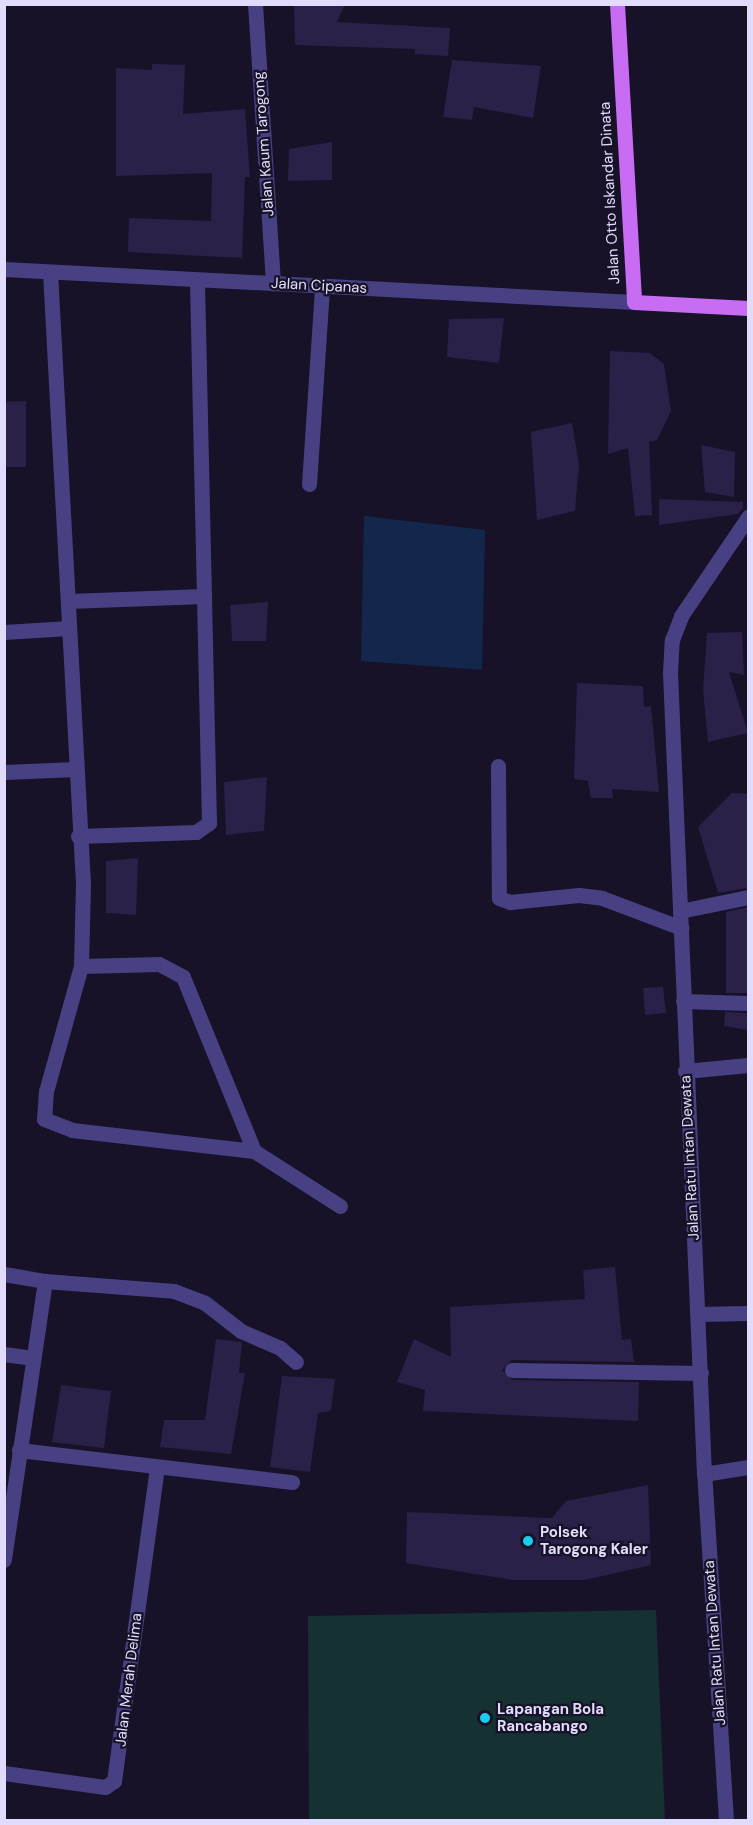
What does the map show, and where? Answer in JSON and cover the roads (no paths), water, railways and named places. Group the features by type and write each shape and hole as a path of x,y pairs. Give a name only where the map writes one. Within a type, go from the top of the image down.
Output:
{"main road":[{"name":"Jalan Otto Iskandar Dinata","path":"617,4 634,302 748,308"}],"street":[{"name":"Jalan Kaum Tarogong","path":"255,4 273,283"},
{"name":"Jalan Cipanas","path":"4,269 634,302"},
{"path":"50,272 78,836 83,884 81,966 46,1091 44,1119 72,1130 254,1151 340,1206"},
{"path":"78,836 196,832 209,823 197,280"},
{"path":"309,484 322,285"},
{"name":"Jalan Ratu Intan Dewata","path":"726,1821 704,1474 685,1071 672,640 697,586 748,517"},
{"path":"68,601 204,596"},
{"path":"4,632 69,628"},
{"path":"498,766 499,898 510,902 579,895 602,898 681,928"},
{"path":"4,772 76,769"},
{"path":"680,910 748,897"},
{"path":"81,966 159,964 183,977 254,1151"},
{"path":"683,1001 748,1003"},
{"path":"685,1071 748,1065"},
{"path":"4,1274 45,1281 174,1291 205,1303 241,1332 280,1348 296,1362"},
{"path":"4,1560 8,1498 19,1450 45,1281"},
{"path":"698,1314 748,1312"},
{"path":"4,1354 33,1358"},
{"path":"512,1370 701,1373"},
{"path":"19,1450 292,1482"},
{"name":"Jalan Merah Delima","path":"4,1773 105,1786 114,1781 157,1467"},
{"path":"704,1474 748,1467"}],"water":[{"path":"364,516 485,530 482,670 361,661"}],"place":[{"name":"Polsek Tarogong Kaler","path":"528,1541"},
{"name":"Lapangan Bola Rancabango","path":"485,1718"}]}
